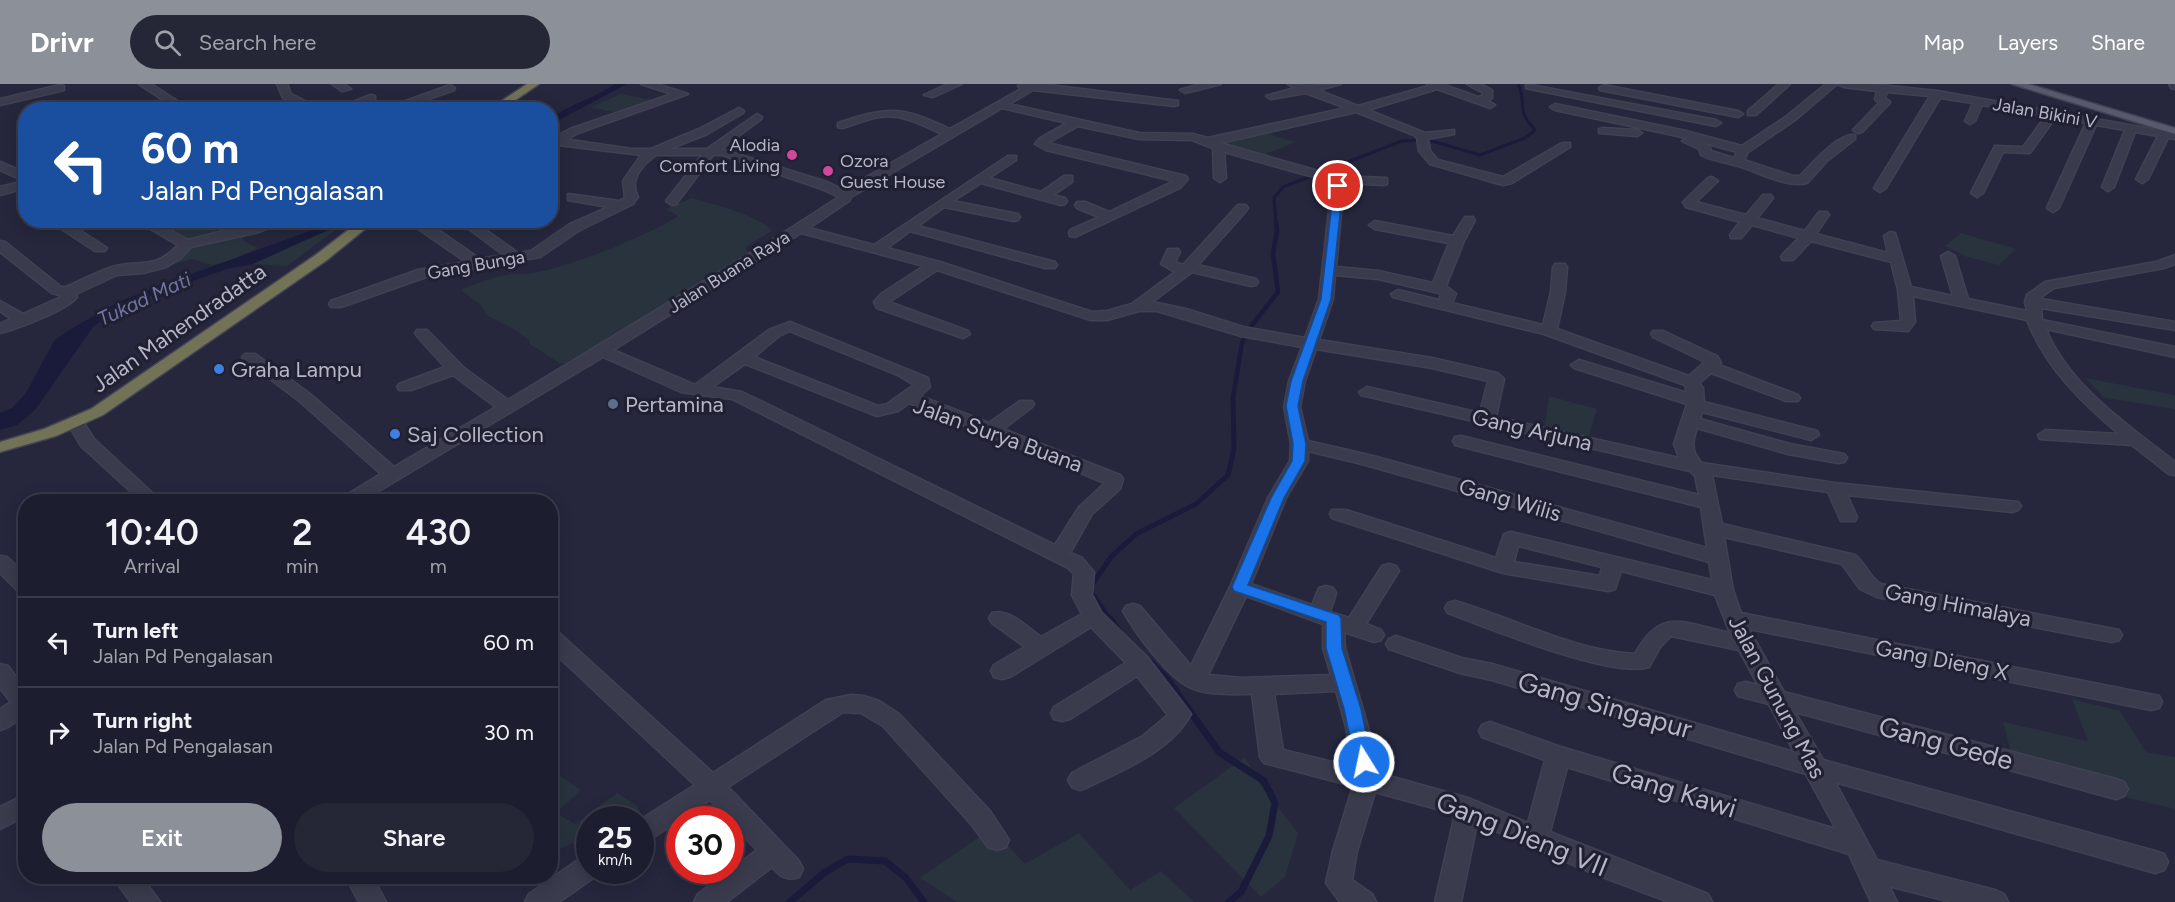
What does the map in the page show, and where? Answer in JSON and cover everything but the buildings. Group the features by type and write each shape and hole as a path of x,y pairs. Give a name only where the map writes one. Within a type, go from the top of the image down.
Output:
{"highway":[{"path":"506,102 534,84"},
{"path":"520,102 548,84"},
{"name":"Jalan Mahendradatta","path":"0,447 40,437 76,424 97,412 359,228"}],"main road":[{"path":"2018,84 2148,123 2172,133"}],"street":[{"path":"144,84 174,102"},
{"path":"282,84 287,96 300,102"},
{"path":"558,141 569,133 683,94 646,84"},
{"path":"929,95 957,84"},
{"path":"1014,84 1174,103"},
{"path":"1185,90 1216,84"},
{"path":"1293,84 1418,133 1423,140 1426,156 1434,162 1503,181 1566,145"},
{"path":"1271,96 1336,84"},
{"path":"1472,84 1488,92 1487,98 1478,100"},
{"path":"1752,113 1785,84"},
{"path":"1734,165 1744,150 1791,118 1832,84"},
{"name":"Jalan Bikini V","path":"1843,84 1937,94 2092,122 2172,133"},
{"name":"Jalan Buana Raya","path":"361,494 602,351 800,229 838,204 845,198 845,195 1034,85"},
{"path":"1207,142 1355,109 1435,85 1490,105"},
{"path":"1530,86 1716,123"},
{"path":"1594,86 1738,114 1686,134"},
{"path":"0,102 60,88"},
{"path":"409,102 450,88"},
{"path":"1602,131 1674,137 1706,147 1705,153 1709,156 1734,165 1792,180 1803,180 1885,102 1880,99 1883,88"},
{"path":"1880,188 1937,94"},
{"path":"22,96 37,102"},
{"path":"359,102 371,98"},
{"path":"1970,122 1979,101"},
{"path":"1001,105 1149,137 1185,137 1331,178 1383,181"},
{"path":"1555,107 1686,134 1744,150"},
{"path":"572,197 621,205 632,197 627,189 627,182 640,161 650,153 699,133 740,111"},
{"path":"842,126 871,115 888,113 907,117 952,134"},
{"path":"1977,194 1999,148 2026,151 2052,115"},
{"path":"672,201 711,151 757,117"},
{"path":"1076,233 1176,185 1182,178 1041,144 1044,140 1077,122"},
{"path":"2053,207 2092,122"},
{"path":"2108,188 2131,128"},
{"path":"1423,140 1450,132"},
{"path":"2142,178 2172,133"},
{"path":"558,142 650,153 711,151 733,154 845,195"},
{"path":"1219,147 1217,156 1220,178"},
{"path":"878,248 1012,158"},
{"path":"0,165 18,174"},
{"path":"1195,681 1240,587 1277,498 1299,461 1300,444 1292,406 1297,381 1326,299 1338,186 1331,178"},
{"path":"979,179 1060,201"},
{"path":"1043,196 1068,179"},
{"path":"1712,181 1690,203 1897,260"},
{"path":"4,190 18,196"},
{"path":"1736,235 1767,198"},
{"path":"942,203 1014,217"},
{"name":"Gang Bunga","path":"336,304 423,273 516,258 541,251 575,227 621,205"},
{"path":"1081,205 1110,216"},
{"path":"800,229 878,248 1090,316 1100,317 1139,305 1187,269 1242,208"},
{"path":"1788,257 1808,236 1823,215"},
{"path":"1438,288 1457,241 1469,220"},
{"path":"1375,225 1457,241"},
{"path":"909,227 1050,265"},
{"path":"67,228 99,248"},
{"path":"156,228 186,244"},
{"path":"0,245 57,290 68,292 114,271 144,269 160,264 176,255 186,244 257,228"},
{"path":"426,228 478,264"},
{"path":"474,228 516,258"},
{"path":"1879,326 1903,328 1906,326 1905,290 1890,236"},
{"path":"1173,252 1168,264 1251,282"},
{"path":"1948,256 1962,301"},
{"path":"2175,259 2159,265 2050,285 2034,295 2034,314 2047,349 2062,371 2136,440 2175,470"},
{"path":"934,265 886,297 881,302 882,305 963,334"},
{"path":"1549,332 1558,292 1560,267"},
{"path":"1329,270 1378,275 1438,288 1448,292 1443,306"},
{"path":"1905,290 2034,314 2175,352"},
{"path":"0,329 63,303 70,297 68,292"},
{"path":"1398,294 1549,332 1788,449 1838,458"},
{"path":"0,305 24,321"},
{"path":"1139,305 1159,307 1228,330 1426,360 1491,376 1496,379 1496,388 1487,419"},
{"path":"2034,314 2175,326"},
{"path":"698,391 781,328 790,326 798,327 922,381 922,387 910,398"},
{"path":"422,333 456,368 507,407"},
{"path":"1658,334 1712,359 1713,363 1693,402"},
{"path":"602,351 673,383 698,391 736,395 1067,559 1084,572 1082,595 1093,616 1140,664 1180,714 1177,722 1137,751 1080,780"},
{"path":"250,357 304,397 392,475"},
{"name":"Jalan Surya Buana","path":"743,358 877,411 892,408 910,398 1109,477 1116,482 1084,510 1067,559"},
{"path":"1579,365 1693,402 1811,435"},
{"path":"1710,367 1792,398"},
{"path":"405,387 456,368"},
{"name":"Gang Arjuna","path":"1367,392 1698,468 1835,488 2012,506"},
{"name":"Jalan Gunung Mas","path":"1693,402 1683,444 1684,451 1698,468 1705,482 1723,590 1733,619 1744,643 1863,857 1884,902"},
{"path":"991,430 1026,404"},
{"path":"76,424 87,442 144,494"},
{"path":"2046,435 2136,440"},
{"path":"1461,441 1708,502"},
{"name":"Gang Wilis","path":"1300,444 1368,460 1719,558"},
{"path":"1835,488 1848,517"},
{"path":"1339,514 1503,567 1608,584 1613,564"},
{"name":"Gang Himalaya","path":"1713,528 1848,559 1854,563 1865,585 1878,590 2112,635"},
{"path":"1503,567 1511,538 1723,590"},
{"path":"0,562 18,579"},
{"path":"1335,620 1389,571"},
{"path":"1240,587 1374,635"},
{"path":"1326,592 1335,620 1334,648 1357,727 1367,779 1345,851 1339,883 1346,892 1363,902"},
{"path":"1455,608 1529,636 1619,661 1641,662 1655,637 1670,628 1744,643"},
{"path":"1133,610 1170,656 1195,681 1214,685 1344,683"},
{"path":"1002,671 1093,616"},
{"path":"999,618 1040,647"},
{"name":"Gang Dieng X","path":"1733,619 2151,702"},
{"path":"558,643 713,787 781,860 707,902"},
{"name":"Gang Singapur","path":"1396,644 1460,665 1492,672 1814,767 2155,862"},
{"path":"1062,713 1140,664"},
{"path":"0,672 18,695"},
{"name":"Gang Dieng VII","path":"1262,684 1272,757 1367,779 1468,808 1641,882 1699,902"},
{"name":"Gang Gede","path":"1746,690 2116,789"},
{"path":"654,823 834,706 850,701 878,710 891,720 981,818 997,840"},
{"path":"0,721 18,709"},
{"name":"Gang Kawi","path":"1490,731 1995,902"},
{"path":"1536,837 1558,754"},
{"path":"1448,902 1468,808"},
{"path":"0,819 18,809"},
{"path":"538,902 576,876"},
{"path":"132,884 147,902"},
{"path":"363,884 374,902"}],"shaded area":[{"path":"615,84 627,84 561,119 558,125 558,114"},
{"path":"620,94 652,100 617,113 591,107"},
{"path":"1267,133 1296,142 1255,158 1219,144"},
{"path":"692,198 747,215 766,225 772,231 748,245 746,248 749,255 566,363 559,363 530,344 529,340 512,328 488,316 481,305 462,291 464,288 494,278 542,271 603,252 677,217 667,210 669,207"},
{"path":"166,228 211,228 220,232 261,231 243,237 244,241 258,248 229,261 212,265 192,259 150,271 188,250"},
{"name":"Tukad Mati","path":"318,228 338,228 328,230 253,264 227,269 144,298 102,320 93,327 35,410 17,425 0,430 0,413 12,408 26,393 54,341 119,302"},
{"path":"338,228 287,266 253,264 310,237"},
{"path":"1961,233 2016,249 1999,265 1967,257 1945,246"},
{"path":"2085,378 2175,395 2175,409 2105,398"},
{"path":"1549,396 1597,409 1586,446 1543,437"},
{"path":"2072,699 2120,711 2146,752 2175,757 2175,809 2016,771 2003,722 2088,741"},
{"path":"1245,757 1262,787 1298,833 1285,877 1261,897 1174,808"},
{"path":"558,775 581,790 558,811"},
{"path":"617,793 637,806 599,806"},
{"path":"558,814 575,824 576,842 558,849"},
{"path":"992,828 1025,864 1079,833 1130,890 1161,871 1194,902 957,902 920,878"}],"waterway":[{"path":"1276,223 1274,198 1283,187 1402,141 1428,140 1480,155 1525,138 1535,130 1523,111 1518,84"},
{"path":"1233,398 1242,343 1249,329 1278,292 1273,253 1277,231 1276,221"},
{"path":"1111,621 1089,589 1111,557 1136,534 1196,504 1228,475 1234,448 1233,398"},
{"path":"1110,619 1118,630"},
{"path":"1150,662 1168,680 1219,752 1264,781 1275,803 1269,836 1241,892 1229,902"},
{"path":"790,902 825,872 848,859 885,861 906,878 924,902"}],"place":[{"name":"Alodia Comfort Living","path":"792,155"},
{"name":"Ozora Guest House","path":"828,171"},
{"name":"Graha Lampu","path":"219,369"},
{"name":"Pertamina","path":"613,404"},
{"name":"Saj Collection","path":"395,434"}],"route":[{"path":"1338,186 1326,299 1297,381 1292,406 1301,453 1291,476 1277,498 1240,587 1333,619 1334,648 1353,709 1364,762"}]}
